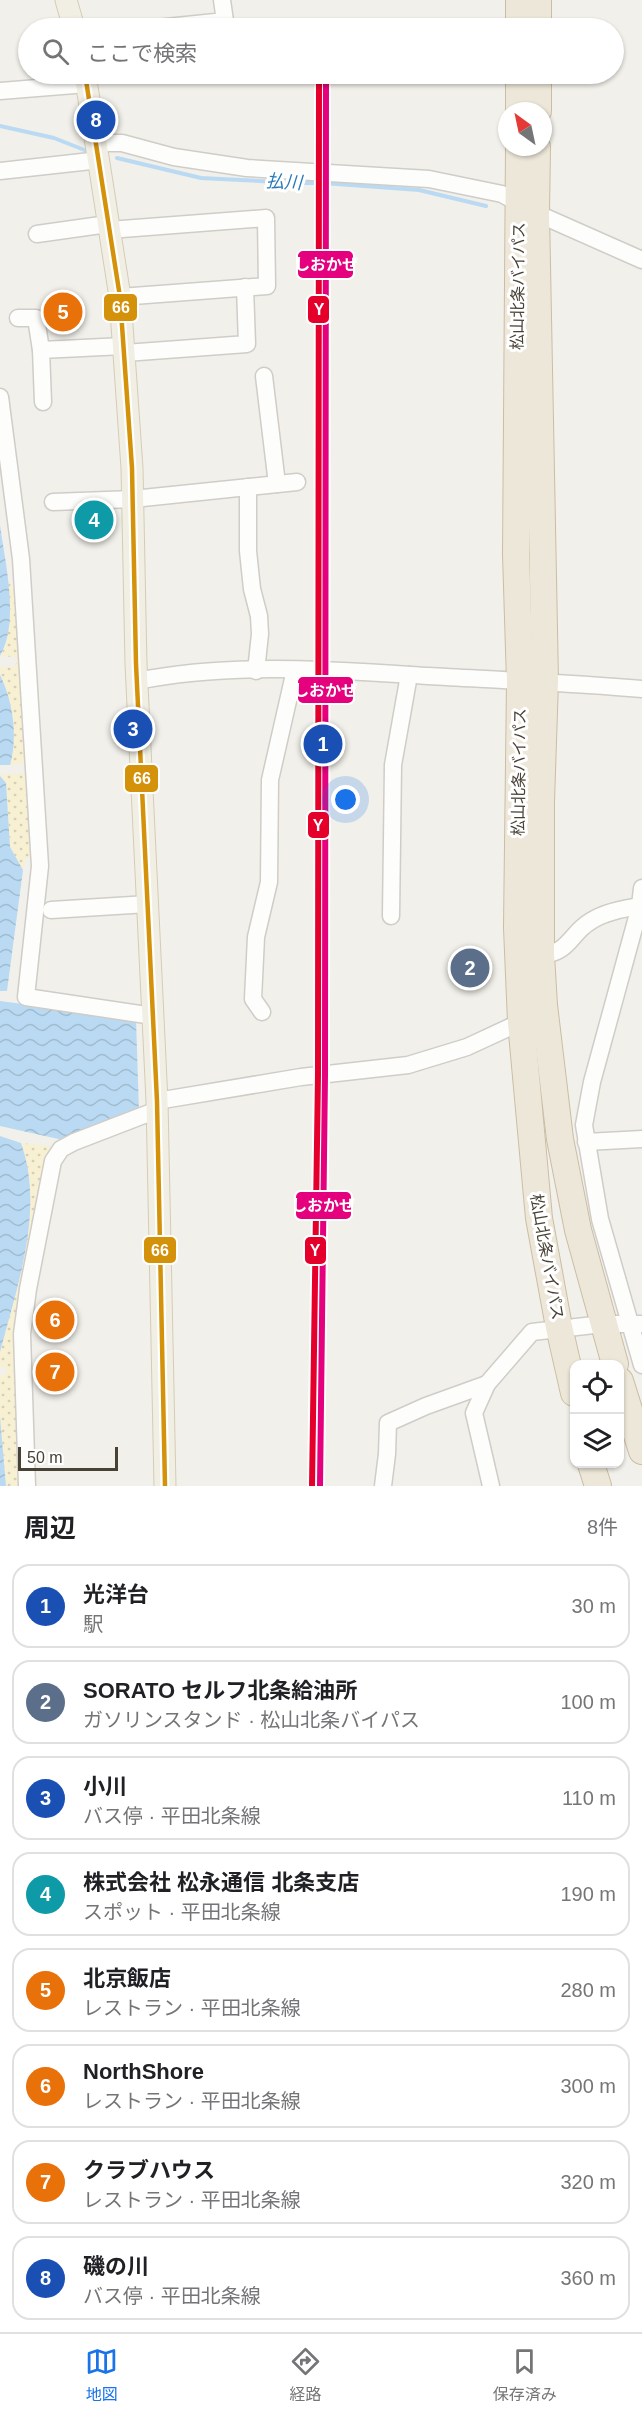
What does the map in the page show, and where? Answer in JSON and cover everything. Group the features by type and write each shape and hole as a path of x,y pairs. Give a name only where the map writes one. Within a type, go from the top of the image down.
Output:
{"highway":[{"path":"519,0 519,18"},
{"path":"538,0 538,18"},
{"path":"519,84 519,102"},
{"path":"538,84 538,102"},
{"name":"松山北条バイパス","path":"520,156 528,207 545,681 541,802 541,955 549,1052 576,1132 578,1230 614,1360"},
{"name":"松山北条バイパス","path":"536,156 528,207 516,554 520,682 517,928 521,1022 539,1218 570,1375"},
{"path":"624,1394 642,1451"},
{"path":"592,1468 598,1486"}],"main road":[{"path":"66,0 71,18"},
{"path":"87,84 120,297 133,499 137,681 157,1106 165,1486"}],"street":[{"path":"222,0 225,18"},
{"path":"0,91 50,84"},
{"path":"0,171 99,152 122,143 174,157 247,168 429,178 502,194 642,260"},
{"path":"37,234 108,227 266,218 267,286 120,297"},
{"path":"41,350 247,344 245,287"},
{"path":"18,318 36,318 41,350 43,402"},
{"path":"264,376 277,484"},
{"path":"0,397 21,559 40,866 26,997 153,1016"},
{"path":"53,502 133,499 297,482"},
{"path":"248,487 248,552 260,634 256,671"},
{"path":"137,681 194,672 295,670 520,682 545,681 642,689"},
{"path":"262,1012 253,999 256,937 269,882 270,780 295,670"},
{"path":"391,916 393,765 409,675"},
{"path":"642,888 641,906 576,1132 600,1219 635,1323 642,1365"},
{"path":"51,910 148,904"},
{"path":"541,955 553,954 563,949 590,921 610,913 641,906"},
{"path":"27,1486 22,1399 22,1334 28,1289 53,1161 61,1149 157,1106 301,1077 408,1065 466,1047 521,1022"},
{"path":"576,1132 642,1139"},
{"path":"490,1486 474,1413 487,1384 532,1332 559,1327 635,1323"},
{"path":"383,1486 388,1423 426,1406 487,1384"}],"sand":[{"path":"8,580 17,591 26,763 10,765 14,744 13,722 0,667 13,667 18,661 15,657 1,656 8,628"},
{"path":"28,773 32,831 31,855 26,859 23,870 10,847 6,783 0,775"},
{"path":"21,1143 55,1147 26,1266 14,1329 20,1486 6,1486 0,1417 0,1375 5,1375 6,1368 0,1366 0,1352 26,1248 29,1221 28,1168"}],"water":[{"path":"0,525 10,610 6,642 0,656"},
{"path":"0,675 13,719 14,743 10,765 0,765"},
{"path":"0,776 6,783 10,847 23,870 7,991 0,991"},
{"path":"0,1001 136,1019 139,1112 63,1140 0,1126"},
{"path":"0,1136 21,1143 28,1168 30,1194 26,1248 0,1352"},
{"path":"0,1417 6,1486 0,1486"}],"waterway":[{"name":"払川","path":"0,126 54,138 87,151"},
{"name":"払川","path":"117,158 201,178 419,190 486,206"}],"transit line":[{"name":"66","path":"87,84 120,297 132,468 136,664 157,1101 165,1486"},
{"name":"Y","path":"312,1486 318,1075 319,84"},
{"name":"しおかぜ","path":"320,1486 325,1075 326,84"}],"place":[{"name":"磯の川","path":"96,120"},
{"name":"北京飯店","path":"63,312"},
{"name":"株式会社 松永通信 北条支店","path":"94,520"},
{"name":"小川","path":"133,729"},
{"name":"光洋台","path":"323,744"},
{"name":"SORATO セルフ北条給油所","path":"470,968"},
{"name":"NorthShore","path":"55,1320"},
{"name":"クラブハウス","path":"55,1372"}]}
